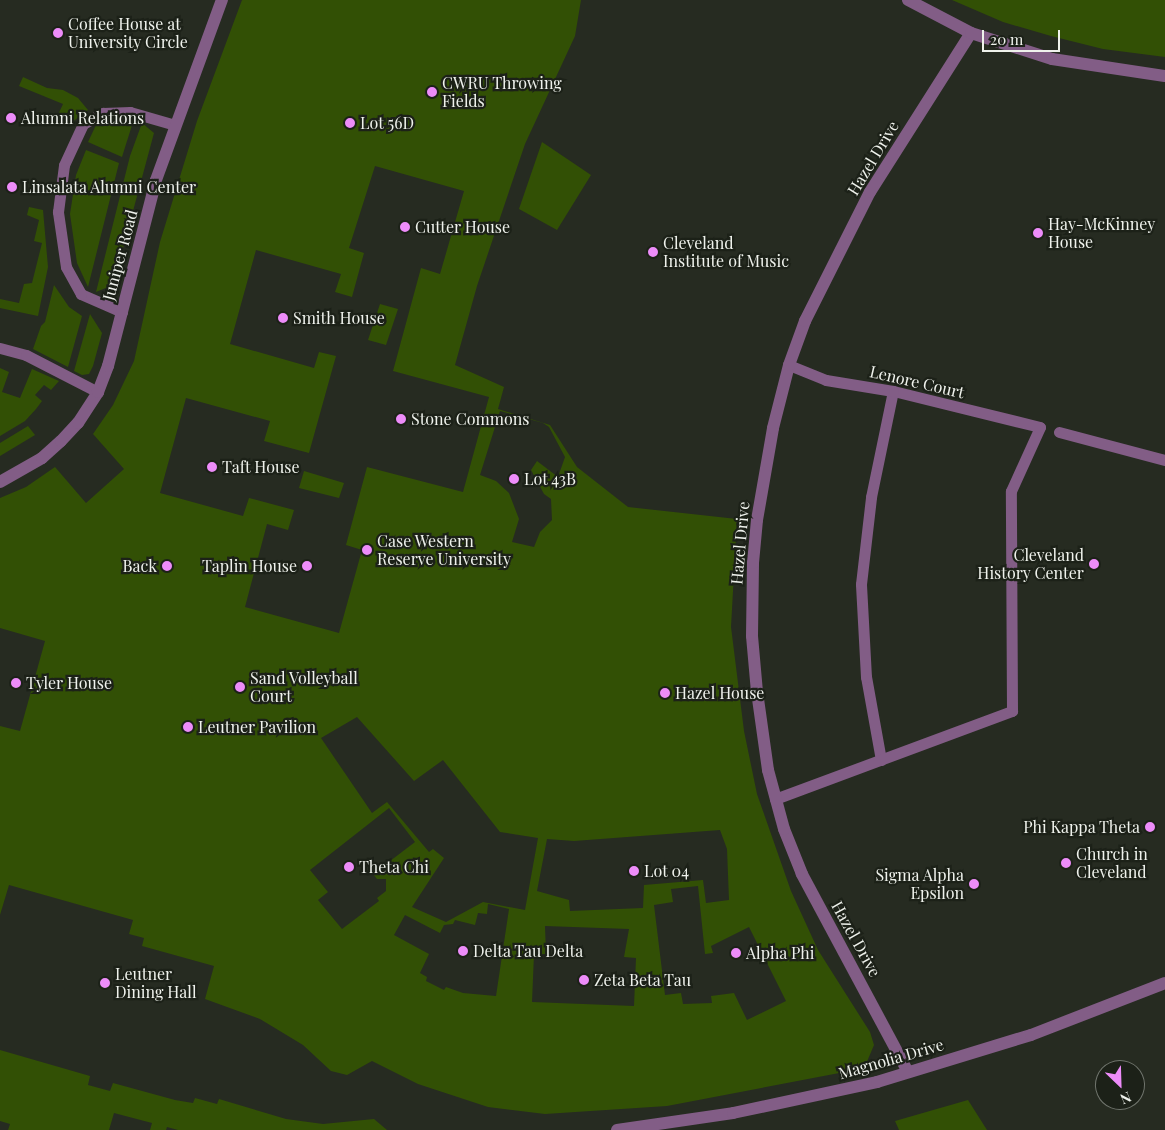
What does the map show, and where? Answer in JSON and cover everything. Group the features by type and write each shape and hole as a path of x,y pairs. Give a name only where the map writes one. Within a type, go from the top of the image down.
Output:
{"street":[{"name":"Juniper Road","path":"0,482 42,458 61,441 78,423 98,392 122,312 156,180 222,0"},
{"path":"908,0 971,33 1052,58 1165,76"},
{"name":"Hazel Drive","path":"908,1072 802,874 775,799 758,700 751,601 762,487 772,428 789,365 826,278 870,192 971,33"},
{"name":"Magnolia Drive","path":"617,1130 733,1113 908,1072 1031,1035 1165,983"}],"lane":[{"path":"122,312 81,294 66,267 58,212 64,165 83,124 103,112 116,110 139,114 175,126"},
{"path":"0,348 26,355 98,392"},
{"name":"Lenore Court","path":"789,365 826,380 893,391 1040,427 1011,491 1012,712 881,760"},
{"path":"775,799 881,760 866,677 861,584 871,497 893,391"},
{"path":"1058,432 1165,460"}],"green space":[{"name":"Case Western Reserve University","path":"242,0 581,0 575,36 525,144 477,286 455,365 504,387 498,409 550,425 577,467 628,507 737,519 731,627 744,731 757,794 791,891 818,950 870,1032 874,1045 866,1064 855,1070 667,1106 545,1114 488,1107 418,1084 372,1061 347,1075 331,1071 303,1045 260,1019 205,999 214,966 142,946 144,938 129,934 133,920 9,885 0,915 0,726 20,731 45,641 0,628 0,498 26,487 55,467 86,503 124,469 93,434 113,405 134,361 160,242 197,121","holes":["375,166 464,191 440,274 421,268 393,371 489,397 463,492 367,467 346,545 362,550 339,633 245,607 267,524 288,530 294,510 249,498 243,516 160,493 186,398 270,421 264,441 309,453 336,356 319,352 314,368 230,344 256,250 341,274 335,292 352,297 364,253 349,248","500,411 543,423 549,427 565,457 558,477 537,461 531,470 544,494 551,499 552,520 540,532 534,547 512,542 519,519 509,493 496,481 480,475","357,717 414,781 443,760 500,832 538,838 525,910 483,902 446,922 412,907 444,858 433,849 429,852 387,802 372,813 321,738","389,808 415,842 373,874 377,879 386,879 386,891 377,898 379,901 342,929 318,900 328,892 310,870","720,830 727,849 729,900 706,903 703,880 644,885 643,908 570,911 569,900 537,891 547,839 574,841","698,886 705,954 713,953 711,946 749,927 786,1001 747,1020 734,993 711,996 712,1003 683,1004 681,993 665,995 654,905 673,902 671,889","488,904 509,909 496,996 463,993 446,987 444,990 426,981 427,977 420,973 429,954 394,935 405,915 440,933 444,925 453,924 455,920 475,925 478,913 487,914","545,926 629,929 624,957 636,958 634,1006 532,1002 534,954 546,954"]},
{"path":"952,0 1165,0 1165,57 1103,49 1051,36 1003,22"},
{"path":"23,77 47,88 63,90 78,98 88,110 67,126 56,119 63,104 19,86"},
{"path":"119,119 133,122 122,157 88,142 96,125"},
{"path":"142,123 154,133 115,278 108,287 96,292 130,156"},
{"path":"542,142 591,175 557,230 519,209"},
{"path":"86,150 119,163 88,287 77,263 70,214 76,175"},
{"path":"29,207 43,210 48,267 38,316 0,308 0,299 19,303 24,284 32,283 42,243 34,241 39,220 27,215"},
{"path":"54,285 69,307 82,316 68,367 33,349 41,326 45,322"},
{"path":"380,304 398,309 386,345 368,340"},
{"path":"90,314 102,333 93,366 89,374 82,375 74,371"},
{"path":"0,368 9,372 2,392 20,398 32,369 59,381 51,390 44,385 35,395 42,401 36,409 25,421 0,436"},
{"path":"28,426 35,435 0,456 0,443"},
{"path":"304,471 344,483 339,498 299,488"},
{"path":"0,1050 90,1076 88,1085 110,1091 113,1083 193,1103 195,1098 217,1104 219,1099 286,1119 323,1124 374,1119 387,1130 178,1130 167,1127 166,1130 150,1130 152,1123 114,1113 109,1130 8,1130 10,1124 0,1121"},
{"path":"968,1100 987,1130 899,1130 895,1121"}],"place":[{"name":"Coffee House at University Circle","path":"58,33"},
{"name":"CWRU Throwing Fields","path":"432,92"},
{"name":"Alumni Relations","path":"11,118"},
{"name":"Lot 56D","path":"350,123"},
{"name":"Linsalata Alumni Center","path":"12,187"},
{"name":"Cutter House","path":"405,227"},
{"name":"Hay-McKinney House","path":"1038,233"},
{"name":"Cleveland Institute of Music","path":"653,252"},
{"name":"Smith House","path":"283,318"},
{"name":"Stone Commons","path":"401,419"},
{"name":"Taft House","path":"212,467"},
{"name":"Lot 43B","path":"514,479"},
{"name":"Case Western Reserve University","path":"367,550"},
{"name":"Cleveland History Center","path":"1094,564"},
{"name":"Back","path":"167,566"},
{"name":"Taplin House","path":"307,566"},
{"name":"Tyler House","path":"16,683"},
{"name":"Sand Volleyball Court","path":"240,687"},
{"name":"Hazel House","path":"665,693"},
{"name":"Leutner Pavilion","path":"188,727"},
{"name":"Phi Kappa Theta","path":"1150,827"},
{"name":"Church in Cleveland","path":"1066,863"},
{"name":"Theta Chi","path":"349,867"},
{"name":"Lot 04","path":"634,871"},
{"name":"Sigma Alpha Epsilon","path":"974,884"},
{"name":"Delta Tau Delta","path":"463,951"},
{"name":"Alpha Phi","path":"736,953"},
{"name":"Zeta Beta Tau","path":"584,980"},
{"name":"Leutner Dining Hall","path":"105,983"}]}
